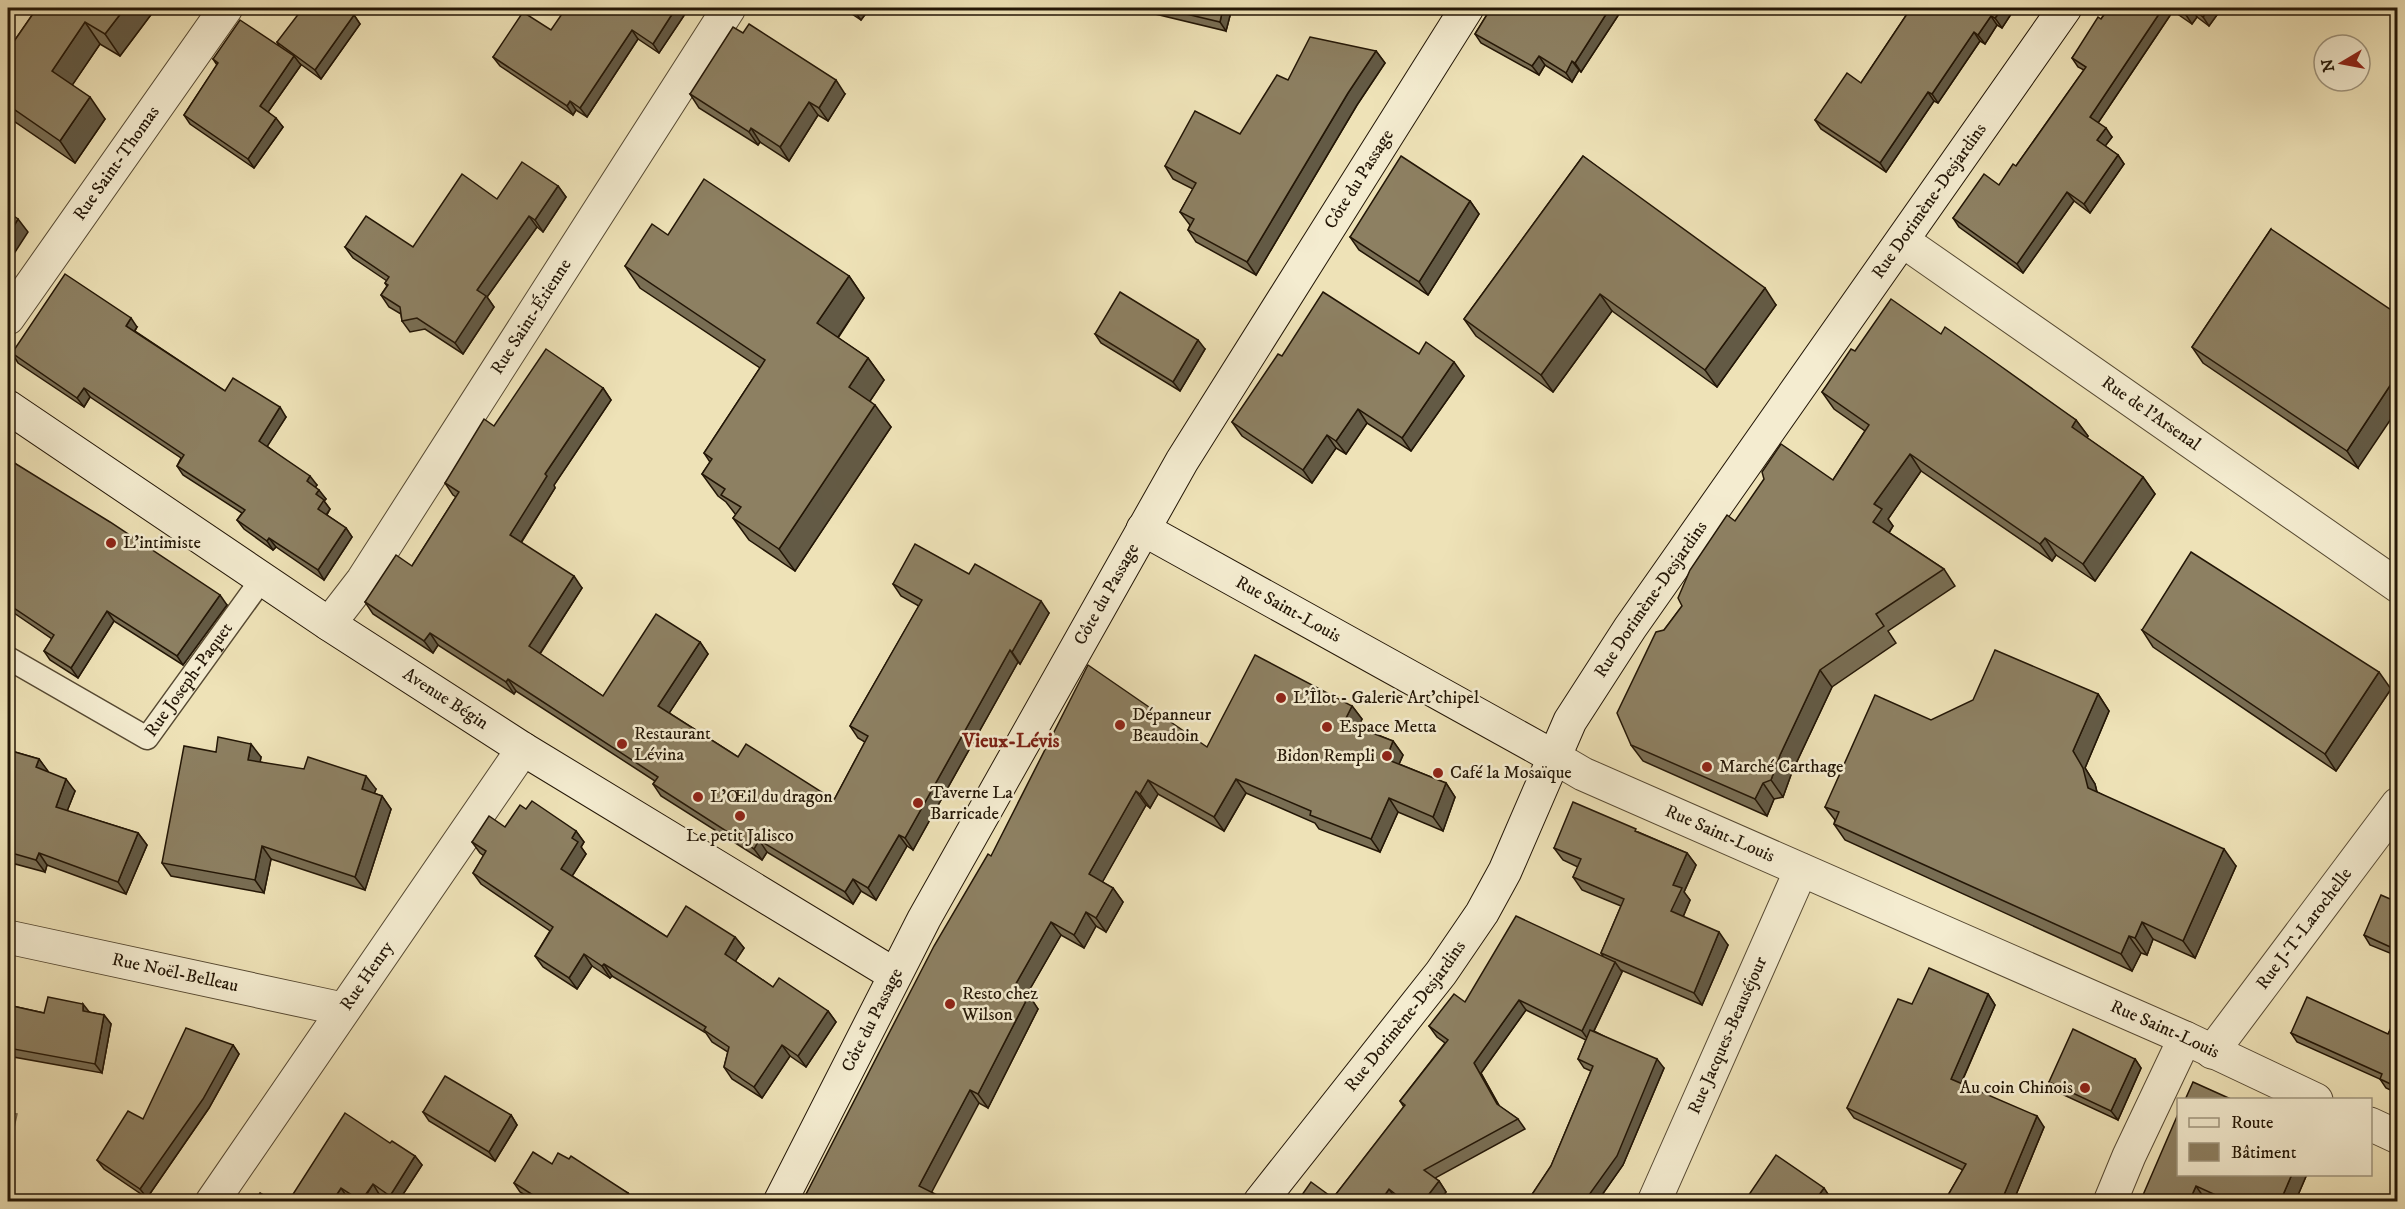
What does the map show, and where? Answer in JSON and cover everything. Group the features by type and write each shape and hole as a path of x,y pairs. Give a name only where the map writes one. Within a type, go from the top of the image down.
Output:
{"street":[{"name":"Rue Saint-Thomas","path":"8,318 226,8"},
{"name":"Rue Saint-Étienne","path":"329,624 363,580 729,8"},
{"name":"Côte du Passage","path":"780,1202 895,975 1182,460 1467,8"},
{"name":"Rue Dorimène-Desjardins","path":"1260,1202 1441,973 1482,913 1505,870 1570,721 1630,628 2065,8"},
{"name":"Rue de l'Arsenal","path":"1903,241 2397,586"},
{"name":"Avenue Bégin","path":"8,407 329,624 522,749 895,975"},
{"name":"Rue Saint-Louis","path":"1143,529 1583,774 2198,1045 2312,1098"},
{"name":"Rue Henry","path":"212,1202 522,749"},
{"name":"Rue J-T-Larochelle","path":"2110,1202 2129,1156 2198,1045 2397,804"},
{"name":"Rue Jacques-Beauséjour","path":"1654,1202 1801,870"},
{"name":"Rue Noël-Belleau","path":"8,937 342,1010"},
{"path":"2372,1125 2397,1137"}],"lane":[{"name":"Rue Joseph-Paquet","path":"8,658 147,738 262,579"}],"shaded area":[{"path":"8,1113 17,1114 8,1155"}],"building":[{"path":"37,8 125,8 105,34 85,22 52,71 90,97 60,141 8,105 8,50"},
{"path":"303,8 343,8 354,15 315,70 277,42"},
{"path":"566,8 676,8 653,44 632,30 580,108 570,101 567,106 493,57 523,12 551,30"},
{"path":"1161,8 1223,8 1220,22"},
{"path":"1491,8 1610,8 1575,63 1572,61 1566,73 1539,56 1532,66 1475,34"},
{"path":"1911,8 2003,8 1995,18 1991,16 1978,35 1974,32 1932,94 1928,92 1880,163 1815,120 1847,73 1861,83"},
{"path":"2109,8 2163,8 2090,117 2106,128 2097,140 2118,155 2084,204 2067,192 2017,264 1953,218 1984,174 1999,185 2013,164 2016,166 2086,67 2072,58 2098,17 2101,19"},
{"path":"2175,8 2191,8 2186,15"},
{"path":"2191,8 2209,8 2203,17"},
{"path":"240,20 294,56 260,106 276,118 248,159 184,115 218,63 213,59"},
{"path":"749,24 836,80 819,108 809,102 780,147 751,128 749,132 690,94 733,27 743,33"},
{"path":"1310,37 1376,51 1348,93 1247,262 1188,230 1194,219 1180,212 1196,183 1165,166 1195,111 1240,134 1277,75 1288,80"},
{"path":"1401,156 1470,201 1419,282 1350,237"},
{"path":"1583,156 1765,288 1705,370 1600,294 1541,375 1464,319"},
{"path":"522,162 558,186 535,220 529,216 477,290 486,296 455,343 417,318 402,321 400,307 381,295 388,285 385,283 389,277 345,247 366,216 413,247 462,174 497,199"},
{"path":"704,179 849,276 817,323 868,358 849,387 875,405 779,549 733,518 741,507 721,495 725,489 702,474 712,459 704,453 765,360 625,266 652,224 668,235"},
{"path":"8,212 18,219 8,236"},
{"path":"2271,229 2397,314 2397,375 2347,451 2192,347"},
{"path":"65,274 131,318 126,326 225,391 233,378 280,407 259,441 310,476 307,481 319,490 316,494 324,500 318,509 346,528 318,570 269,538 267,541 237,520 245,510 177,466 184,455 84,388 77,398 12,353"},
{"path":"1120,292 1198,340 1173,382 1095,334"},
{"path":"1323,292 1419,354 1426,342 1454,362 1402,438 1358,409 1336,441 1327,435 1303,470 1232,422 1278,354 1282,356"},
{"path":"1891,299 1941,334 1945,327 1992,360 2076,420 2072,427 2143,477 2083,564 2045,538 2040,544 1910,454 1874,504 1882,509 1873,522 1944,569 1876,614 1884,626 1820,670 1780,755 1771,780 1763,783 1755,799 1631,745 1617,713 1656,632 1664,630 1682,606 1678,598 1690,570 1727,515 1735,521 1764,479 1762,472 1781,444 1833,480 1869,425 1822,392 1851,349 1855,351"},
{"path":"546,349 603,388 545,474 547,476 510,535 574,576 529,646 603,696 656,614 700,642 658,706 738,757 746,744 834,800 868,736 850,726 922,600 893,584 915,544 969,574 975,564 1041,601 1012,652 1010,650 905,838 899,835 868,888 853,879 845,892 759,840 754,849 653,784 658,777 508,679 506,682 430,633 424,641 365,602 396,555 412,566 459,492 445,483 484,419 494,426"},
{"path":"8,459 110,522 220,595 177,656 107,611 71,668 44,651 54,635 8,604"},
{"path":"2191,552 2379,672 2325,754 2142,630"},
{"path":"1995,650 2098,694 2073,751 2083,768 2088,788 2224,849 2183,941 2142,922 2135,938 2129,936 2121,954 1834,824 1839,812 1825,807 1875,695 1931,720 1973,700"},
{"path":"1255,655 1352,706 1344,722 1393,741 1386,759 1446,783 1433,817 1389,798 1371,839 1310,815 1311,811 1236,779 1214,817 1148,780 1140,794 1136,791 1089,874 1113,888 1096,918 1086,912 1074,935 1051,922 1014,987 1029,995 978,1094 970,1090 919,1186 951,1202 802,1202 934,946 988,854 991,856 1088,665 1207,747"},
{"path":"218,737 251,744 248,760 304,769 308,757 366,776 362,789 382,796 355,877 262,846 255,880 162,863 184,746 216,752"},
{"path":"8,750 39,759 36,767 66,779 56,807 138,833 118,882 39,853 36,860 8,852"},
{"path":"532,801 576,831 572,838 578,842 561,869 667,937 686,906 735,937 725,954 773,987 779,978 828,1011 798,1056 782,1045 754,1087 724,1067 729,1047 704,1030 706,1027 604,964 602,966 584,954 569,978 535,956 553,927 473,873 486,851 472,842 489,816 505,827 520,805 526,809"},
{"path":"1573,802 1687,853 1673,885 1682,888 1671,911 1719,932 1694,993 1601,953 1624,899 1573,877 1581,859 1554,848"},
{"path":"2381,895 2397,902 2397,950 2364,935"},
{"path":"1516,916 1615,962 1582,1031 1519,1000 1474,1063 1497,1104 1518,1119 1424,1170 1439,1181 1423,1202 1405,1202 1389,1189 1380,1202 1297,1202 1311,1182 1333,1198 1405,1105 1400,1101 1448,1040 1429,1026 1454,994 1465,1002"},
{"path":"1929,968 1988,994 1951,1079 2037,1116 2001,1202 1944,1202 1966,1164 1847,1108 1898,999 1912,1004"},
{"path":"48,997 83,1004 83,1011 104,1015 95,1064 8,1048 8,1005 44,1013"},
{"path":"2307,997 2388,1034 2397,1018 2397,1087 2380,1079 2382,1074 2291,1033"},
{"path":"186,1028 233,1045 203,1099 140,1189 97,1160 128,1111 143,1119"},
{"path":"2073,1029 2135,1059 2111,1111 2049,1082"},
{"path":"1590,1030 1657,1059 1617,1156 1584,1202 1527,1202 1551,1166 1593,1066 1578,1059"},
{"path":"445,1076 511,1115 489,1152 423,1112"},
{"path":"2193,1082 2229,1098 2186,1098"},
{"path":"345,1113 390,1143 392,1141 415,1156 390,1196 373,1184 361,1201 341,1188 332,1202 288,1202"},
{"path":"2177,1116 2177,1176 2291,1176 2280,1202 2231,1202 2196,1186 2189,1202 2140,1202"},
{"path":"533,1152 552,1164 558,1153 569,1159 571,1156 628,1193 623,1202 540,1202 541,1200 514,1183"},
{"path":"1776,1155 1824,1188 1814,1202 1744,1202"},
{"path":"260,1193 275,1202 255,1202"}],"place":[{"name":"L'intimiste","path":"111,543"},
{"name":"L'Îlot - Galerie Art'chipel","path":"1281,698"},
{"name":"Dépanneur Beaudoin","path":"1120,725"},
{"name":"Espace Metta","path":"1327,727"},
{"name":"Restaurant Lévina","path":"622,744"},
{"name":"Bidon Rempli","path":"1387,756"},
{"name":"Marché Carthage","path":"1707,767"},
{"name":"Café la Mosaïque","path":"1438,773"},
{"name":"L'Œil du dragon","path":"698,797"},
{"name":"Taverne La Barricade","path":"918,803"},
{"name":"Le petit Jalisco","path":"740,816"},
{"name":"Resto chez Wilson","path":"950,1004"},
{"name":"Au coin Chinois","path":"2085,1088"}],"district":[{"name":"Vieux-Lévis","path":"1011,741"}]}
